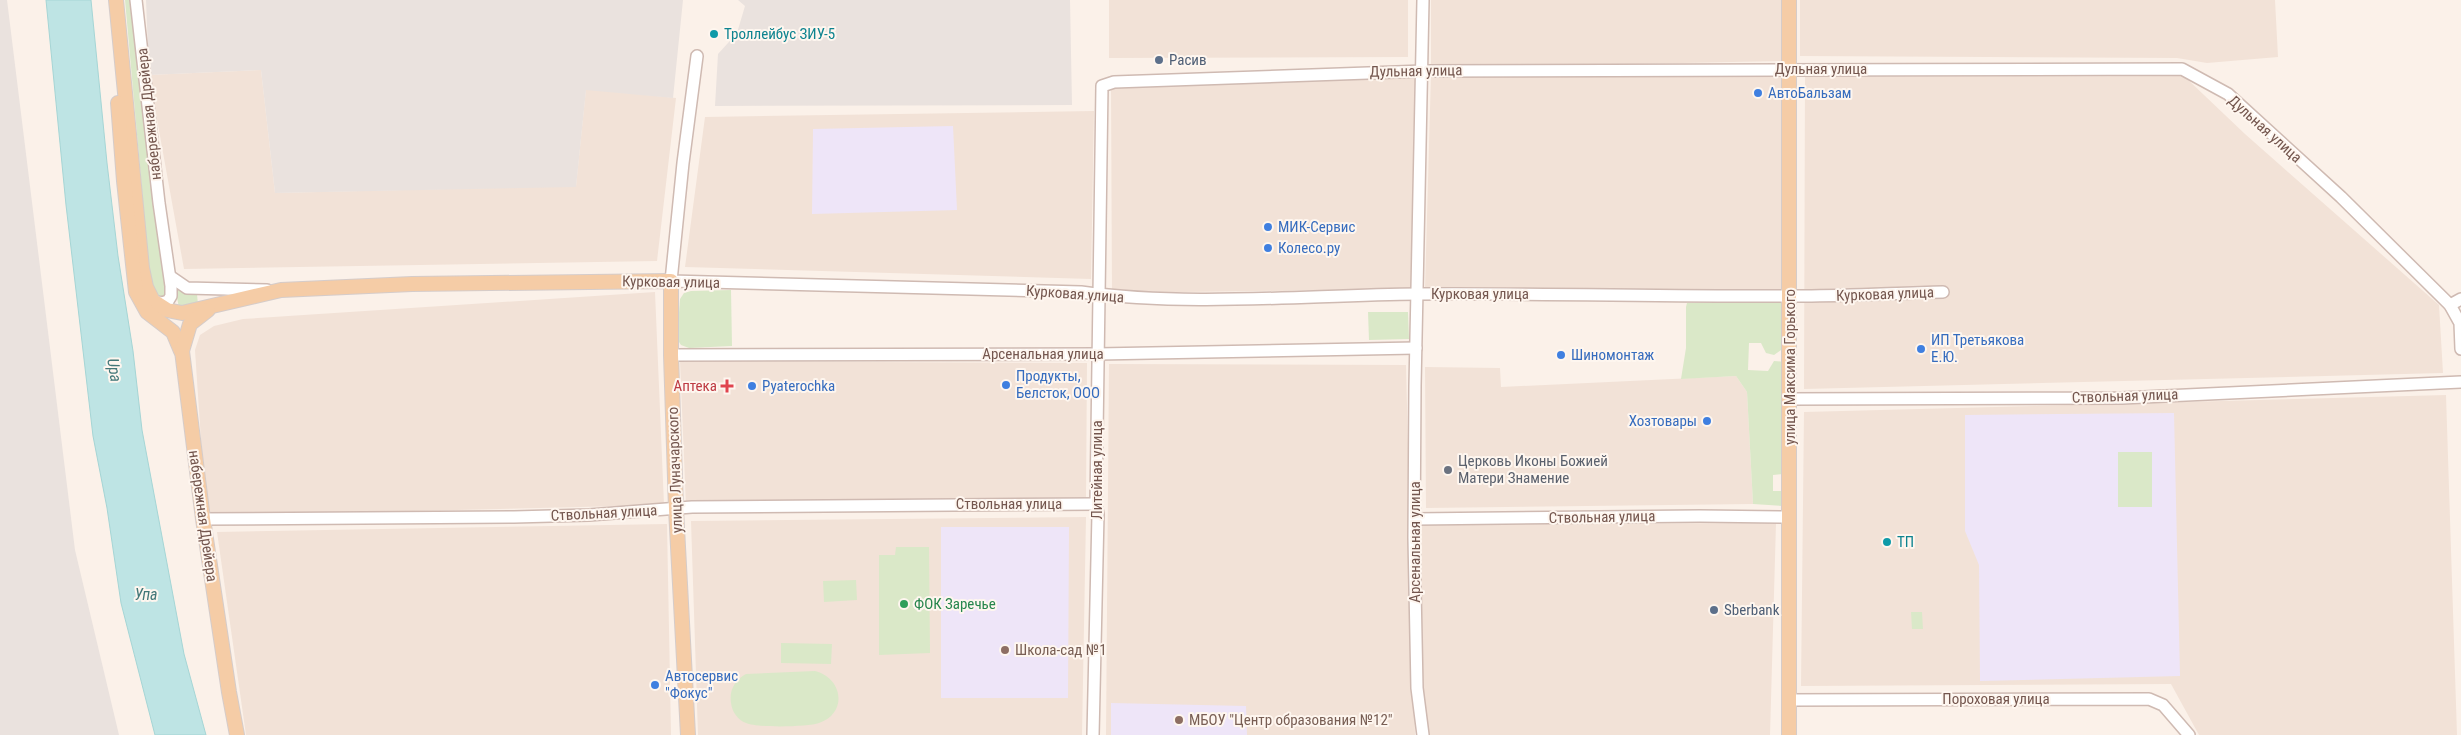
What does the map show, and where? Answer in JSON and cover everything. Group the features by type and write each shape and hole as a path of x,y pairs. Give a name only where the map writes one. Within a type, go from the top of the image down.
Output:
{"main road":[{"path":"107,0 115,21 144,280 153,301"},
{"path":"116,0 115,21 136,292 147,312 174,332 182,351"},
{"name":"улица Максима Горького","path":"1789,735 1790,0"},
{"name":"Курковая улица","path":"153,301 175,313 210,308 281,290 422,284 671,281"},
{"name":"улица Луначарского","path":"671,281 671,355 676,509 688,735"},
{"name":"набережная Дрейера","path":"210,308 190,324 182,351 203,519 237,735"}],"street":[{"name":"набережная Дрейера","path":"136,0 157,185 172,294 169,300 162,303 153,301"},
{"name":"Арсенальная улица","path":"1423,735 1417,688 1415,519 1416,348 1424,70 1424,0"},
{"name":"улица Луначарского","path":"671,281 696,56"},
{"name":"Дульная улица","path":"1102,86 1123,80 1424,70 2182,69 2228,94 2341,197 2450,305"},
{"name":"Литейная улица","path":"1093,735 1098,514 1096,504 1102,86"},
{"path":"171,277 188,288 281,290"},
{"name":"Курковая улица","path":"671,281 1081,292 1113,297 1265,298 1417,294 1790,296 1943,292"},
{"path":"2461,299 2450,305 2460,323 2461,349"},
{"name":"Арсенальная улица","path":"671,355 1098,354 1416,348"},
{"name":"Ствольная улица","path":"1790,399 2122,398 2461,382"},
{"name":"Ствольная улица","path":"203,519 514,517 676,509 1096,504"},
{"name":"Ствольная улица","path":"1415,519 1689,516 1789,518"},
{"name":"Пороховая улица","path":"1789,700 2149,700 2163,705 2189,735"}],"shaded area":[{"path":"0,0 7,0 75,550 119,735 0,735"},
{"path":"146,0 683,0 673,98 586,90 576,187 275,193 261,70 149,75"},
{"path":"738,0 1070,0 1072,105 715,106 718,54 737,33 745,6"},
{"path":"1109,0 1408,0 1408,57 1109,58"},
{"path":"1431,0 1782,0 1782,61 1431,68"},
{"path":"1800,0 2275,0 2278,57 2207,63 2177,58 1800,56"},
{"path":"261,70 275,193 576,186 586,89 676,98 657,261 184,269 149,75"},
{"path":"1782,73 1782,291 1425,288 1431,74"},
{"path":"2184,76 2245,134 2439,305 2443,373 1804,389 1805,77"},
{"path":"1419,77 1411,289 1112,293 1111,88"},
{"path":"1094,111 1091,279 685,267 705,117"},
{"path":"953,126 957,210 812,214 813,129"},
{"path":"655,292 664,505 206,516 195,350 200,335 214,326 243,319"},
{"path":"680,361 1087,363 1086,499 686,506"},
{"path":"1109,364 1406,365 1415,735 1106,735"},
{"path":"1425,367 1500,368 1501,387 1736,376 1747,392 1753,504 1426,508"},
{"path":"2446,395 2457,735 2199,735 2171,684 1801,686 1804,412"},
{"path":"2174,413 2180,676 1980,681 1979,565 1965,531 1965,415"},
{"path":"1086,517 1082,735 698,735 691,521"},
{"path":"1776,523 1770,735 1424,735 1420,524"},
{"path":"667,524 671,735 246,735 217,532"},
{"name":"Школа-сад №1","path":"941,527 1069,527 1068,698 941,698"},
{"name":"МБОУ \"Центр образования №12\"","path":"1111,703 1246,706 1247,735 1111,735"}],"green space":[{"path":"125,0 130,0 150,178 165,263 167,295 162,297 158,296 152,284 149,268"},
{"path":"175,287 197,294 198,305 179,308"},
{"path":"731,290 732,346 689,348 681,345 677,339 680,299 684,293 691,291"},
{"path":"1783,302 1784,344 1781,350 1774,355 1766,353 1761,343 1749,343 1748,370 1768,371 1774,361 1785,362 1783,474 1773,475 1773,491 1783,491 1783,506 1753,504 1747,392 1736,376 1681,379 1686,348 1686,307 1687,303"},
{"path":"1368,312 1408,312 1409,339 1369,340"},
{"path":"2118,452 2152,452 2152,507 2118,507"},
{"name":"ФОК Заречье","path":"896,547 929,547 930,653 879,655 879,555 895,555"},
{"path":"856,580 857,600 824,602 823,581"},
{"path":"1911,612 1922,612 1923,629 1912,629"},
{"path":"781,643 832,644 831,664 781,663"},
{"path":"815,671 832,681 838,696 835,712 819,723 794,726 752,725 743,722 734,712 731,703 732,690 736,682 746,674"}],"water":[{"name":"Упа","path":"46,0 91,0 118,256 133,351 142,430 184,654 206,735 155,735 121,603 107,508 93,436 66,205"}],"place":[{"name":"Троллейбус ЗИУ-5","path":"714,34"},
{"name":"Расив","path":"1159,60"},
{"name":"АвтоБальзам","path":"1758,93"},
{"name":"МИК-Сервис","path":"1268,227"},
{"name":"Колесо.ру","path":"1268,248"},
{"name":"ИП Третьякова Е.Ю.","path":"1921,349"},
{"name":"Шиномонтаж","path":"1561,355"},
{"name":"Продукты, Белсток, ООО","path":"1006,385"},
{"name":"Аптека","path":"727,386"},
{"name":"Pyaterochka","path":"752,386"},
{"name":"Хозтовары","path":"1707,421"},
{"name":"Церковь Иконы Божией Матери Знамение","path":"1448,470"},
{"name":"ТП","path":"1887,542"},
{"name":"ФОК Заречье","path":"904,604"},
{"name":"Sberbank","path":"1714,610"},
{"name":"Школа-сад №1","path":"1005,650"},
{"name":"Автосервис \"Фокус\"","path":"655,685"},
{"name":"МБОУ \"Центр образования №12\"","path":"1179,720"}],"water label":[{"name":"Upa","path":"115,370"}]}
